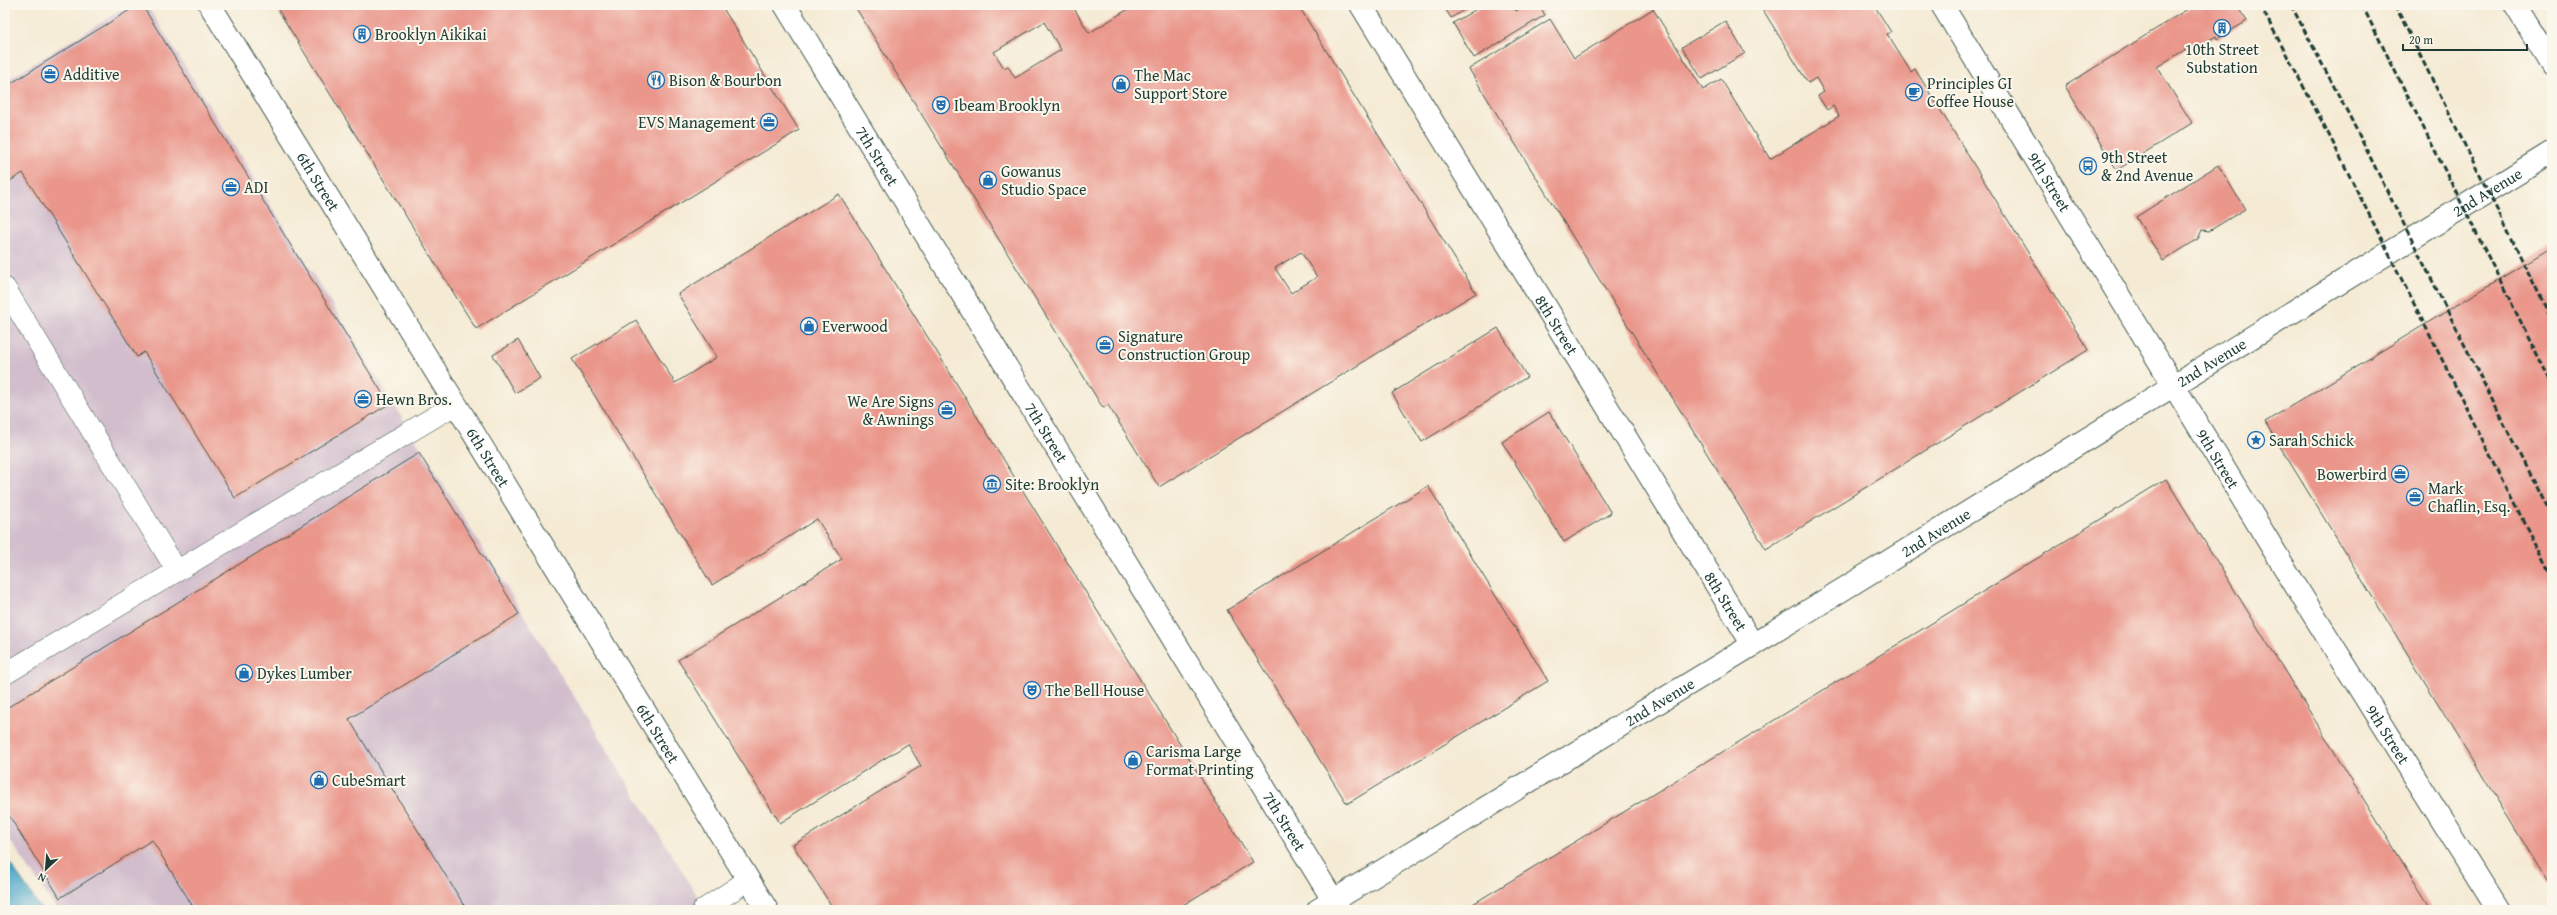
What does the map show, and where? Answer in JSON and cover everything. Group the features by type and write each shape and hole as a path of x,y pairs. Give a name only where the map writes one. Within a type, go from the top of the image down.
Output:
{"street":[{"name":"6th Street","path":"210,5 767,910"},
{"name":"7th Street","path":"785,5 1326,905"},
{"name":"8th Street","path":"1361,5 1753,645"},
{"name":"9th Street","path":"1942,5 2303,598 2498,910"},
{"path":"2515,5 2552,65"},
{"name":"2nd Avenue","path":"1326,905 1753,645 2552,152"}],"lane":[{"path":"5,288 178,571"},
{"path":"5,674 456,404"},
{"path":"703,910 748,880"}],"shaded area":[{"path":"130,5 147,5 706,910 57,910 5,833 5,81"}],"water":[{"path":"5,856 42,910 5,910"}],"building":[{"path":"138,5 142,5 389,404 235,498 144,352 137,357 23,173 5,184 5,87"},
{"path":"275,5 721,5 799,130 476,329"},
{"path":"854,5 1072,5 1089,33 1135,5 1298,5 1476,293 1159,487 1108,405 1103,408","holes":["1044,22 1061,50 1015,78 1008,66 1004,68 994,52","1301,252 1317,277 1291,293 1275,268"]},
{"path":"1443,5 1472,5 1451,18"},
{"path":"1483,5 1513,5 1516,11 1526,5 1539,5 1545,15 1474,58 1453,23"},
{"path":"1760,5 1874,5 1891,32 1887,34 1911,72 1915,69 2088,350 1766,549 1469,69 1550,19 1574,58 1653,9 1703,90 1721,79 1770,159 1839,116 1833,106 1827,110 1818,96 1824,92 1816,78 1808,83"},
{"path":"2194,5 2198,8 2203,5 2236,5 2247,21 2217,39 2216,36 2193,50 2191,46 2157,67 2192,123 2117,170 2065,86"},
{"path":"1725,21 1745,53 1702,79 1682,47"},
{"path":"2218,165 2245,209 2209,231 2202,230 2198,239 2163,261 2136,217"},
{"path":"839,194 1253,862 1175,910 834,910 793,845 921,766 908,744 780,823 678,660 842,559 817,519 712,585 572,359 636,320 675,383 717,357 678,294"},
{"path":"2552,247 2552,889 2265,422"},
{"path":"1498,328 1527,377 1422,442 1392,393"},
{"path":"518,340 540,378 515,393 493,355"},
{"path":"1549,412 1611,513 1564,542 1502,442"},
{"name":"Dykes Lumber","path":"419,453 519,614 349,719 467,910 195,910 152,840 60,898 5,809 5,709"},
{"path":"2166,479 2432,910 1463,910 1747,737"},
{"path":"1428,486 1548,681 1347,804 1227,610"}],"railway":[{"path":"2260,5 2325,127 2552,578"},
{"path":"2291,5 2349,115 2552,519"},
{"path":"2362,5 2552,384"},
{"path":"2395,5 2552,320"}],"place":[{"name":"10th Street Substation","path":"2222,28"},
{"name":"Brooklyn Aikikai","path":"362,34"},
{"name":"Additive","path":"50,74"},
{"name":"Bison & Bourbon","path":"656,80"},
{"name":"The Mac Support Store","path":"1121,84"},
{"name":"Principles GI Coffee House","path":"1914,92"},
{"name":"Ibeam Brooklyn","path":"941,105"},
{"name":"EVS Management","path":"769,122"},
{"name":"9th Street & 2nd Avenue","path":"2088,166"},
{"name":"Gowanus Studio Space","path":"988,180"},
{"name":"ADI","path":"231,187"},
{"name":"Everwood","path":"809,326"},
{"name":"Signature Construction Group","path":"1105,345"},
{"name":"Hewn Bros.","path":"363,399"},
{"name":"We Are Signs & Awnings","path":"947,410"},
{"name":"Sarah Schick","path":"2256,440"},
{"name":"Bowerbird","path":"2400,474"},
{"name":"Site: Brooklyn","path":"992,484"},
{"name":"Mark Chaflin, Esq.","path":"2415,497"},
{"name":"Dykes Lumber","path":"244,673"},
{"name":"The Bell House","path":"1032,690"},
{"name":"Carisma Large Format Printing","path":"1133,760"},
{"name":"CubeSmart","path":"319,780"}]}
